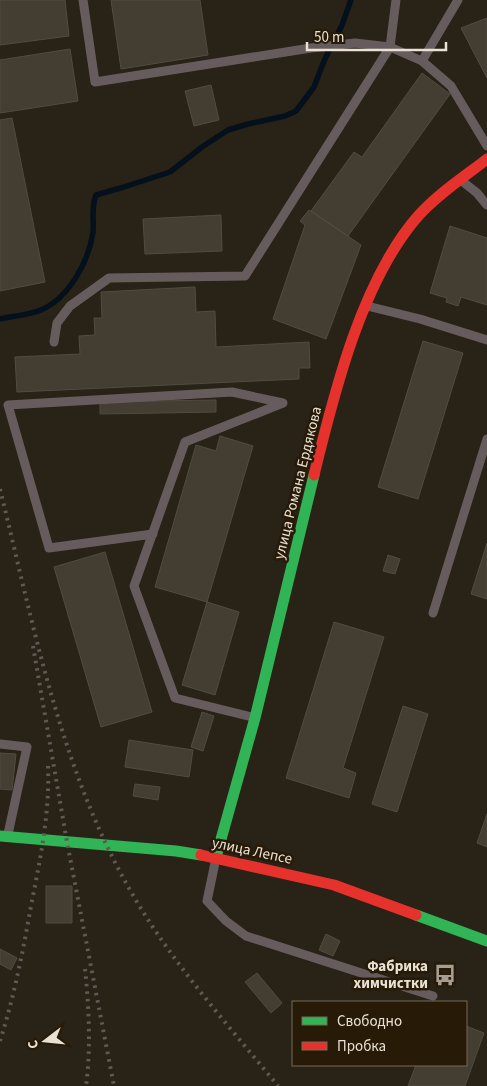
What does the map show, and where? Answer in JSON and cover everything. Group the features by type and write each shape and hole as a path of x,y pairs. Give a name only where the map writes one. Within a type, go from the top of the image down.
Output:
{"street":[{"name":"улица Романа Ердякова","path":"216,858 255,718 322,445 341,375 365,305 393,250 419,215 458,179 487,158"},
{"name":"улица Лепсе","path":"4,836 176,851 216,858 334,885 487,941"}],"lane":[{"path":"83,0 94,82 311,48 355,43 390,47 422,61 451,86 487,146"},
{"path":"54,342 57,323 70,306 110,278 245,276 390,47 396,0"},
{"path":"422,61 458,0"},
{"path":"458,179 477,193 487,205"},
{"path":"365,305 486,339"},
{"path":"152,534 49,548 8,405 232,392 283,403 186,442 134,586 175,698 255,718"},
{"path":"433,613 487,439"},
{"path":"0,744 27,747 4,836"},
{"path":"216,858 207,901 246,936 433,996"}],"building":[{"path":"0,0 65,0 69,36 0,45"},
{"path":"111,0 200,0 208,55 121,69"},
{"path":"487,18 487,78 461,28"},
{"path":"70,49 78,101 0,113 0,60"},
{"path":"422,73 450,94 348,236 311,211 354,152 362,157"},
{"path":"211,85 219,120 194,126 185,91"},
{"path":"12,118 45,282 0,291 0,120"},
{"path":"309,210 361,245 326,339 273,319 305,225 300,221"},
{"path":"221,215 222,251 145,254 143,219"},
{"path":"450,226 487,238 487,305 461,297 458,306 446,302 447,298 430,293"},
{"path":"195,287 196,312 215,311 216,347 309,342 310,368 299,368 299,379 17,392 15,357 80,354 79,336 95,335 94,318 102,318 101,292"},
{"path":"423,341 463,353 418,499 378,487"},
{"path":"216,400 216,412 100,414 100,402"},
{"path":"220,436 253,446 207,602 155,587 196,445 216,451"},
{"path":"487,543 487,599 471,594"},
{"path":"105,552 152,712 101,727 54,567"},
{"path":"388,555 400,559 395,574 383,571"},
{"path":"207,602 239,612 215,695 182,685"},
{"path":"334,622 384,637 343,768 356,773 349,798 286,778"},
{"path":"403,706 428,714 397,812 372,804"},
{"path":"202,712 214,716 203,751 191,747"},
{"path":"129,740 193,750 189,777 125,767"},
{"path":"0,753 16,754 12,790 0,789"},
{"path":"135,784 160,787 158,800 133,796"},
{"path":"487,814 487,847 477,843"},
{"path":"46,886 72,886 72,923 46,923"},
{"path":"326,934 340,941 333,956 319,950"},
{"path":"0,949 17,958 11,970 0,964"},
{"path":"437,972 453,978 451,983 435,978"},
{"path":"257,973 282,1003 271,1013 245,982"},
{"path":"467,1026 484,1033 465,1086 408,1086 416,1066 467,1066"}],"waterway":[{"path":"0,319 41,310 60,297 69,288 82,266 91,243 96,195 170,172 228,130 285,116 296,111 314,87 324,61 342,25 351,0"}],"railway":[{"path":"0,489 52,698 68,750 109,850 134,897 166,947 278,1086"},
{"path":"33,646 67,842 114,1086"},
{"path":"0,1041 18,974 41,854 46,819 48,766"},
{"path":"85,969 89,1028 86,1086"}],"traffic: fast":[{"path":"216,857 255,718 314,475"},
{"path":"0,836 176,851 201,855"},
{"path":"416,915 487,941"}],"traffic: jam":[{"path":"314,475 341,374 366,304 381,271 399,241 419,215 443,192 487,159"},
{"path":"201,855 334,885 416,915"}],"place":[{"name":"Фабрика химчистки","path":"445,975"}]}
